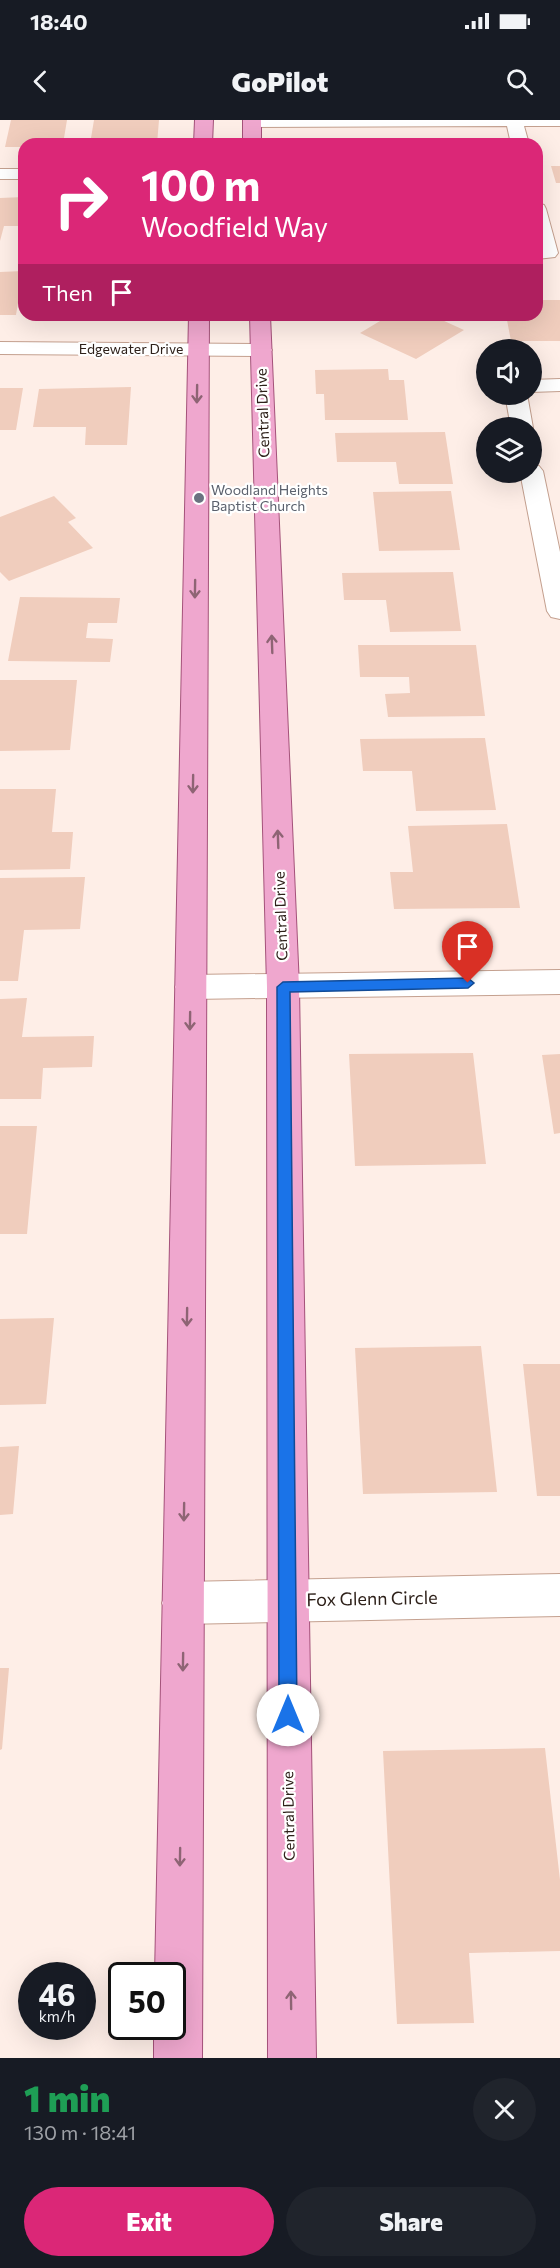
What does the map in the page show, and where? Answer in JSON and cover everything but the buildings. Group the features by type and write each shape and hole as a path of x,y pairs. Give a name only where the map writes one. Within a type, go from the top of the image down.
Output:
{"main road":[{"path":"203,138 204,120"},
{"path":"252,121 252,138"},
{"path":"178,2058 199,321"},
{"name":"Central Drive","path":"260,321 283,987 292,2058"}],"street":[{"path":"252,121 560,121"},
{"path":"514,121 518,138"},
{"path":"0,174 18,174"},
{"path":"543,234 548,255"},
{"name":"Edgewater Drive","path":"0,348 261,350"},
{"path":"542,388 560,385"},
{"path":"533,483 560,611"},
{"path":"191,987 560,982"},
{"name":"Fox Glenn Circle","path":"183,1603 560,1595"}],"place":[{"name":"Woodland Heights Baptist Church","path":"199,498"}],"route":[{"path":"288,1715 283,987 468,983"}]}
